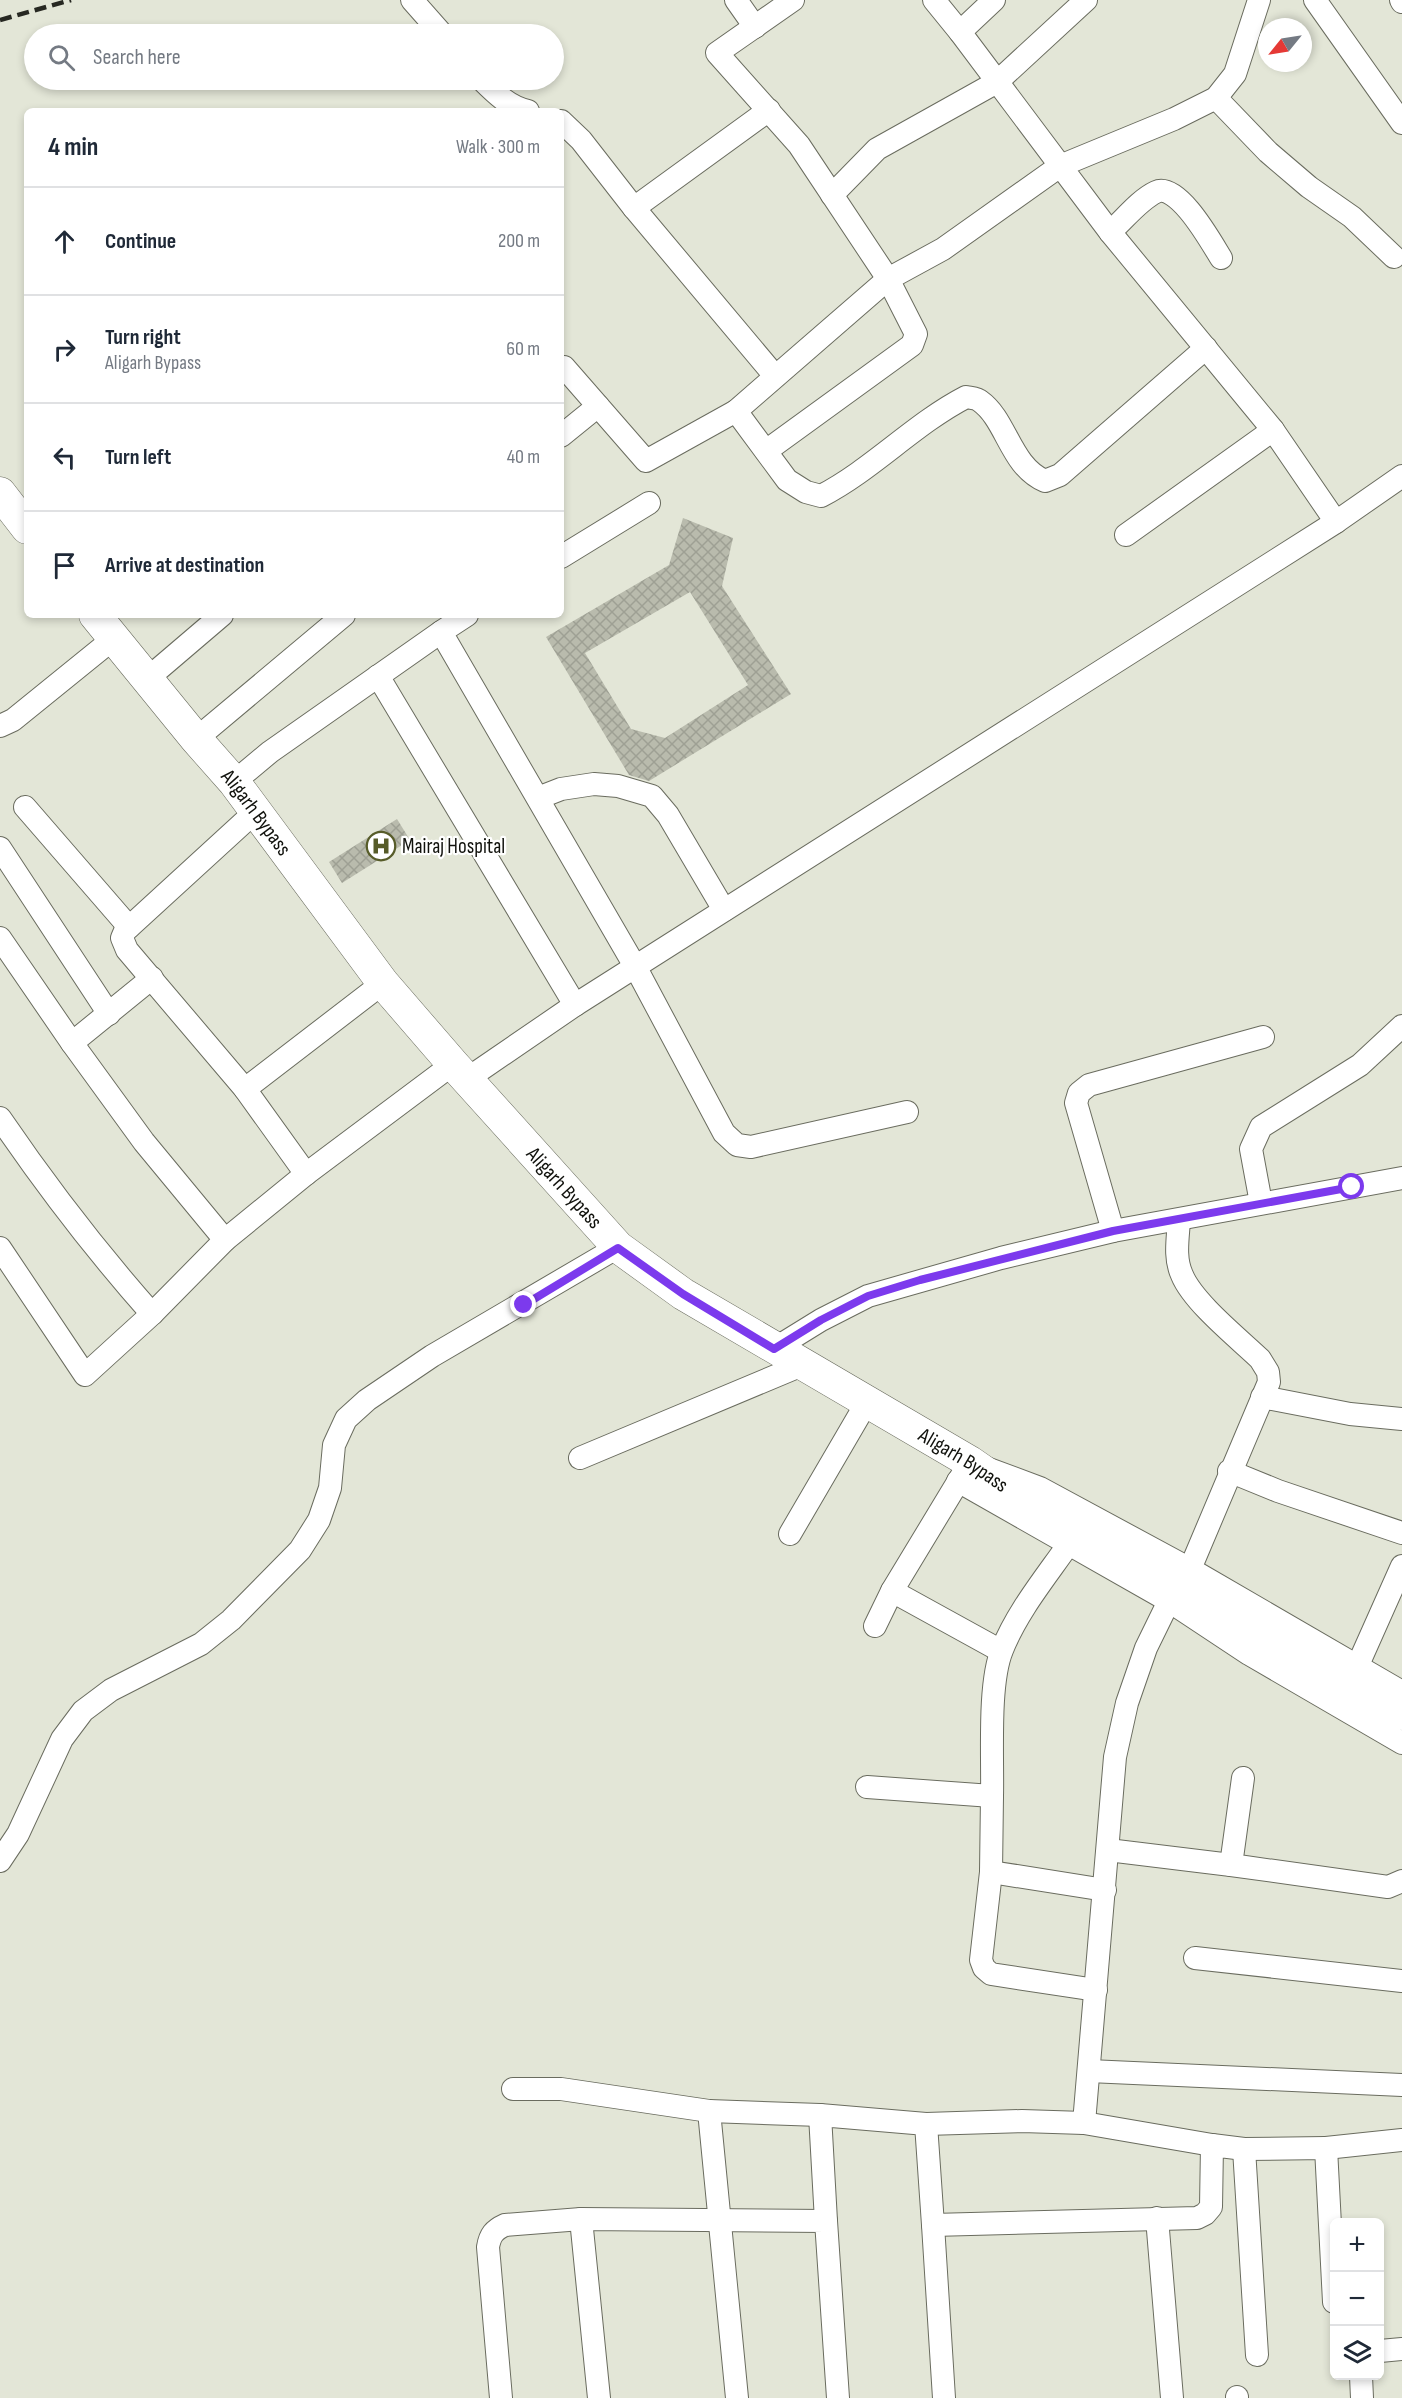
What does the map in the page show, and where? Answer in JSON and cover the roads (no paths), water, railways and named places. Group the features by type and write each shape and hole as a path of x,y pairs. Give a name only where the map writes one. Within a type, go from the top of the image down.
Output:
{"main road":[{"path":"0,493 24,524"},
{"name":"Aligarh Bypass","path":"104,627 234,782 383,983 618,1248 683,1294 867,1402 964,1471 1280,1644 1402,1714"}],"street":[{"path":"412,0 433,24"},
{"path":"736,0 755,27"},
{"path":"766,451 912,345 916,334 888,279 799,145 717,53 793,0"},
{"path":"933,0 960,32 1110,232 1273,430 1336,522"},
{"path":"960,32 994,0"},
{"path":"832,195 878,149 997,82 1086,0"},
{"path":"1315,0 1402,123"},
{"path":"564,367 646,461 736,411 888,279 943,249 1060,166 1174,119 1216,98 1235,74 1254,3"},
{"path":"492,90 500,98 518,108"},
{"path":"1216,98 1268,152 1309,187 1352,217 1394,257"},
{"path":"634,208 769,110"},
{"path":"564,125 581,140 634,208 775,376"},
{"path":"1110,232 1158,191 1169,191 1178,197 1195,218 1221,258"},
{"path":"736,411 788,480 806,492 821,496 843,485 921,426 966,397 979,399 994,416 1011,448 1035,477 1045,481 1060,475 1206,348"},
{"path":"564,434 598,406"},
{"path":"1126,535 1273,430"},
{"path":"0,1248 85,1375 152,1314 225,1240 306,1174 460,1072 636,968 1336,522 1402,476"},
{"path":"564,555 649,503"},
{"path":"147,679 218,618"},
{"path":"196,739 340,618"},
{"path":"234,782 270,752 462,618"},
{"path":"0,726 13,720 104,627"},
{"path":"441,632 636,968 724,1133 737,1145 751,1147 906,1112"},
{"path":"378,676 575,1005"},
{"path":"538,798 561,789 594,784 618,786 652,796 668,815 724,910"},
{"path":"25,807 129,927"},
{"path":"256,811 129,927 122,938 127,950 245,1089 306,1174"},
{"path":"0,848 109,1014"},
{"path":"0,938 144,1142 225,1240"},
{"path":"72,1043 152,978"},
{"path":"245,1089 383,983"},
{"path":"1261,1203 1251,1149 1261,1127 1360,1065 1402,1026"},
{"path":"1113,1231 1076,1103 1079,1093 1089,1085 1263,1038"},
{"path":"0,1119 44,1183 99,1254 152,1314"},
{"path":"774,1349 821,1320 868,1296 1001,1258 1113,1231 1402,1178"},
{"path":"1179,1220 1177,1255 1181,1274 1191,1292 1260,1359 1268,1372 1269,1382 1229,1472 1190,1569"},
{"path":"0,1861 18,1833 62,1739 83,1711 111,1690 201,1644 231,1620 300,1550 319,1520 330,1488 334,1445 346,1419 367,1400 432,1356 618,1248"},
{"path":"580,1458 802,1365"},
{"path":"1262,1397 1350,1414 1402,1419"},
{"path":"790,1534 867,1402"},
{"path":"964,1471 1068,1545 1169,1601 1249,1653 1402,1743"},
{"path":"964,1471 1040,1488 1190,1569 1402,1692"},
{"path":"875,1626 892,1591 964,1471"},
{"path":"1229,1472 1402,1533"},
{"path":"1068,1545 1017,1620 1001,1651 993,1714 991,1872 981,1960 984,1968 991,1974 1096,1990"},
{"path":"1357,1667 1402,1566"},
{"path":"892,1591 1001,1651"},
{"path":"1084,2123 1115,1757 1127,1703 1146,1648 1169,1601"},
{"path":"1231,1865 1243,1778"},
{"path":"867,1787 992,1796"},
{"path":"1108,1850 1388,1887 1402,1881"},
{"path":"991,1872 1105,1890"},
{"path":"1195,1958 1402,1981"},
{"path":"1089,2071 1402,2085"},
{"path":"513,2089 561,2089 709,2111 820,2115 926,2124 1022,2121 1084,2123 1245,2149 1326,2148 1402,2140"},
{"path":"709,2111 737,2398"},
{"path":"820,2115 838,2398"},
{"path":"926,2124 944,2398"},
{"path":"933,2225 1197,2218 1211,2207 1212,2145"},
{"path":"1326,2148 1333,2272"},
{"path":"1245,2149 1257,2355"},
{"path":"1157,2218 1172,2398"},
{"path":"501,2398 488,2247 490,2237 496,2229 505,2225 581,2219 826,2221"},
{"path":"581,2219 599,2398"},
{"path":"1384,2351 1402,2349"},
{"path":"1361,2380 1362,2398"}],"railway":[{"path":"0,20 71,0"}],"place":[{"name":"Mairaj Hospital","path":"381,846"}]}
